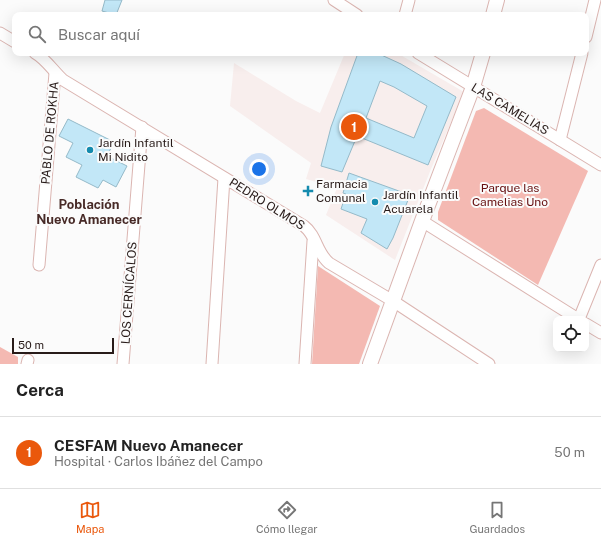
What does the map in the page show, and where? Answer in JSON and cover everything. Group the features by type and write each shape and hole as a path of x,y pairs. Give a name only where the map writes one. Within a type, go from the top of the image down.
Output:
{"street":[{"path":"334,0 352,12"},
{"path":"406,12 409,0"},
{"path":"494,12 497,0"},
{"path":"589,25 595,0"},
{"path":"0,33 12,40"},
{"name":"PEDRO OLMOS","path":"39,56 63,80 304,226 314,239 320,254 329,263 489,364"},
{"name":"LAS CAMELIAS","path":"423,56 601,165"},
{"path":"370,364 473,87 482,56"},
{"path":"560,140 581,56"},
{"name":"PABLO DE ROKHA","path":"39,265 55,73"},
{"name":"LOS CERNÍCALOS","path":"124,364 142,127"},
{"path":"212,364 224,178"},
{"path":"422,221 573,316"},
{"path":"305,364 314,239"},
{"path":"579,316 601,265"},
{"path":"589,326 601,333"}],"shaded area":[{"path":"344,56 402,56 464,92 431,169 395,260 326,215 337,188 306,179 311,163 230,106 234,63 296,101 320,113"}],"green space":[{"name":"Parque las Camelias Uno","path":"484,108 588,171 538,285 438,220 438,212 476,111"},
{"path":"318,266 380,306 359,364 312,364"},
{"path":"0,347 18,357 18,364 0,364"}],"building":[{"path":"105,0 122,0 117,12 102,11"},
{"path":"357,56 384,56 401,64 456,97 428,165 357,136 342,172 321,166 331,127","holes":["380,81 394,87 427,106 414,138 366,118"]},
{"name":"Jardín Infantil Mi Nidito","path":"68,119 114,142 107,156 127,166 116,187 103,180 98,188 76,177 82,165 66,157 73,143 59,136"},
{"path":"349,173 410,195 393,238 387,249 361,233 367,219 341,209 346,194 343,193"}],"place":[{"name":"CESFAM Nuevo Amanecer","path":"354,127"},
{"name":"Jardín Infantil Mi Nidito","path":"90,150"},
{"name":"Farmacia Comunal","path":"308,191"},
{"name":"Jardín Infantil Acuarela","path":"375,202"}],"district":[{"name":"Población Nuevo Amanecer","path":"89,212"}]}
